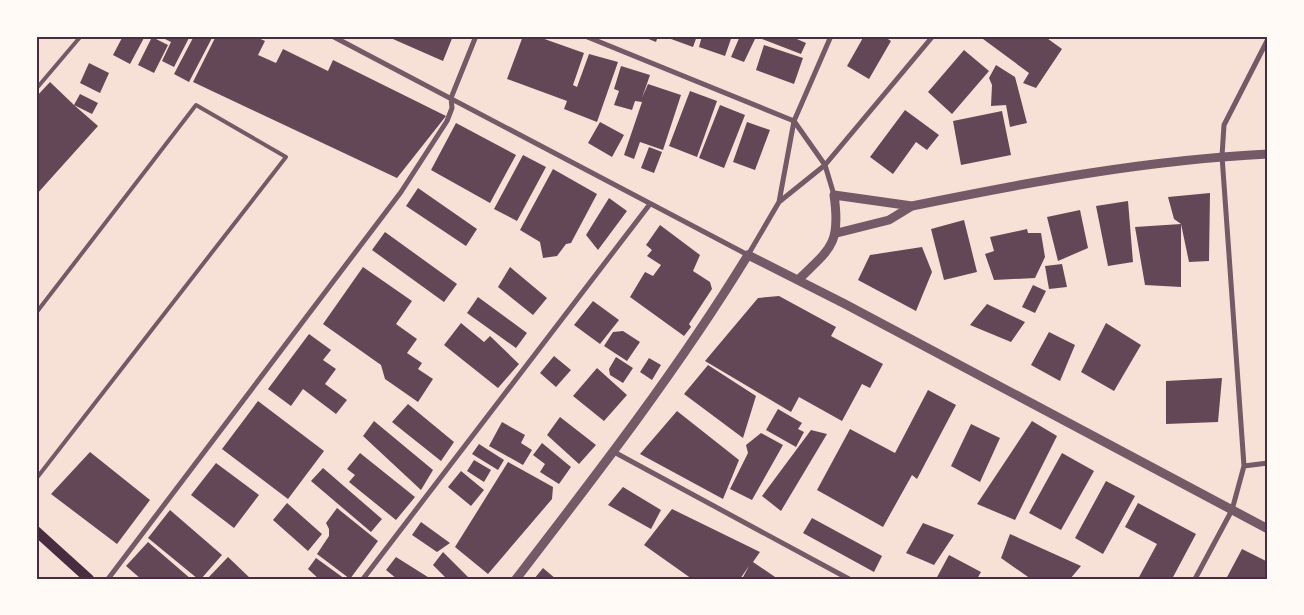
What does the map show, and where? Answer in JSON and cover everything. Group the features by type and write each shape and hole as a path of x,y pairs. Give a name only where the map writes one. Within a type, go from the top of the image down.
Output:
{"main road":[{"path":"36,531 89,579"}],"street":[{"path":"332,36 1268,529"},
{"path":"108,579 401,192 452,108 451,98 476,36"},
{"path":"585,36 794,121 825,165 834,195 837,233 830,249 798,280"},
{"path":"516,579 614,452 726,290 779,202 794,121 831,36"},
{"path":"779,202 825,165 933,36"},
{"path":"1195,579 1232,510 1244,466 1222,156 1224,125 1268,39"},
{"path":"834,195 912,206 1072,174 1222,156 1268,154"},
{"path":"363,579 650,204"},
{"path":"837,233 889,220 912,206"},
{"path":"614,452 849,579"},
{"path":"1244,466 1268,463"}],"lane":[{"path":"36,89 82,36"},
{"path":"36,313 196,105 286,157 36,479"}],"building":[{"path":"123,36 145,36 130,64 113,55"},
{"path":"159,36 190,36 174,67 162,61 171,42"},
{"path":"194,36 213,36 189,82 174,74"},
{"path":"216,36 254,36 265,41 258,55 276,63 283,49 328,71 333,60 446,116 397,178 193,82"},
{"path":"386,36 453,36 443,61"},
{"path":"523,36 536,36 584,53 573,85 577,87 589,54 618,62 597,122 564,109 567,101 507,79"},
{"path":"641,36 658,36 656,42"},
{"path":"672,36 697,36 693,47 671,39"},
{"path":"702,36 732,36 725,56 699,47"},
{"path":"740,36 751,36 755,39 744,62 731,57"},
{"path":"754,36 790,36 806,43 801,54"},
{"path":"864,36 883,36 891,41 869,79 847,66"},
{"path":"979,36 1044,36 1062,49 1036,88 1023,83 1029,73"},
{"path":"152,37 168,45 154,73 138,65"},
{"path":"764,45 803,58 794,84 756,70"},
{"path":"964,50 989,71 952,114 928,92"},
{"path":"89,63 109,73 100,93 80,83"},
{"path":"996,65 1015,77 1027,123 1010,127 1006,105 991,106 992,85 989,78"},
{"path":"621,66 650,75 642,98 648,84 681,95 663,150 640,142 634,159 624,155 642,102 635,101 632,110 614,105 619,91 614,89"},
{"path":"50,82 98,126 36,195 36,97"},
{"path":"690,91 717,101 697,157 669,146"},
{"path":"80,94 98,103 92,114 74,105"},
{"path":"720,105 745,115 724,168 699,158"},
{"path":"905,110 939,135 927,150 916,142 893,174 870,157"},
{"path":"1002,111 1011,155 961,165 953,121"},
{"path":"600,122 624,135 612,157 588,143"},
{"path":"747,122 770,130 755,170 733,162"},
{"path":"456,123 516,155 490,203 431,170"},
{"path":"649,147 662,152 654,173 641,168"},
{"path":"523,155 546,167 517,221 494,209"},
{"path":"553,169 597,194 571,243 566,244 557,256 543,258 540,242 520,230"},
{"path":"418,188 477,229 466,246 406,206"},
{"path":"1210,193 1209,261 1189,262 1181,224 1174,219 1168,197"},
{"path":"1265,193 1268,193 1268,237 1266,237"},
{"path":"609,198 627,211 598,250 586,235"},
{"path":"1128,201 1133,262 1108,266 1096,206"},
{"path":"1080,210 1088,248 1058,261 1047,217"},
{"path":"964,220 977,272 944,280 931,229"},
{"path":"1181,224 1181,287 1145,285 1135,227"},
{"path":"660,225 700,255 693,271 710,282 712,289 689,324 691,327 684,336 630,297 645,272 653,276 661,265 647,256 652,250 646,245"},
{"path":"1027,229 1028,233 1041,233 1045,257 1035,278 994,280 985,254 994,251 990,237"},
{"path":"385,232 457,284 444,302 372,250"},
{"path":"922,247 932,272 916,311 858,280 870,255"},
{"path":"1062,264 1067,287 1049,289 1045,266"},
{"path":"363,267 412,301 396,324 417,339 407,353 422,363 418,369 433,379 418,402 385,379 381,365 323,324"},
{"path":"510,267 547,298 533,315 498,287"},
{"path":"1033,285 1046,291 1035,313 1022,307"},
{"path":"779,296 836,327 831,336 883,364 870,388 862,384 842,421 799,397 791,412 705,361 758,298"},
{"path":"478,297 527,333 516,348 467,313"},
{"path":"593,301 619,320 600,344 574,325"},
{"path":"987,304 1025,322 1011,342 970,325"},
{"path":"461,323 484,342 490,336 519,364 498,388 444,345"},
{"path":"1106,323 1141,345 1114,391 1081,372"},
{"path":"623,331 640,342 627,361 604,346 613,332"},
{"path":"1049,332 1075,345 1060,381 1031,365"},
{"path":"309,334 331,350 323,360 336,369 325,384 347,400 336,414 303,389 291,406 268,389"},
{"path":"554,356 571,370 556,387 540,373"},
{"path":"616,357 633,368 623,383 610,375 609,369"},
{"path":"649,358 661,365 652,380 640,372"},
{"path":"708,365 756,396 743,438 684,394"},
{"path":"597,368 627,395 604,421 573,396"},
{"path":"1222,378 1218,422 1166,424 1166,381"},
{"path":"928,390 956,405 917,479 912,475 883,527 817,490 850,429 895,453"},
{"path":"258,401 324,451 288,499 222,449"},
{"path":"408,404 454,442 441,461 392,422"},
{"path":"778,409 802,423 798,429 804,432 796,447 766,430"},
{"path":"677,411 739,460 723,499 640,454"},
{"path":"560,417 596,445 579,464 547,435"},
{"path":"374,421 433,470 421,490 363,436"},
{"path":"1032,421 1057,436 1015,520 977,504"},
{"path":"502,422 525,435 521,443 532,450 523,465 489,446"},
{"path":"971,424 1000,438 980,482 951,466"},
{"path":"811,430 827,434 781,511 762,496"},
{"path":"761,433 783,445 752,500 730,489 748,453 746,445"},
{"path":"542,443 571,467 559,484 540,472 545,464 533,455"},
{"path":"479,444 504,460 498,470 472,454"},
{"path":"90,452 150,500 117,544 51,494"},
{"path":"360,453 415,497 396,520 349,482 355,475 347,469"},
{"path":"1062,453 1094,471 1061,530 1029,513"},
{"path":"474,460 491,470 484,482 467,471"},
{"path":"508,462 553,487 552,499 488,574 455,547"},
{"path":"216,463 259,495 234,528 191,495"},
{"path":"323,468 382,519 371,532 311,481"},
{"path":"461,471 484,490 471,506 448,487"},
{"path":"1106,481 1135,496 1103,554 1075,538"},
{"path":"623,487 661,510 651,529 608,505"},
{"path":"287,503 322,534 308,551 273,520"},
{"path":"1138,503 1196,534 1172,579 1138,579 1157,544 1125,527"},
{"path":"337,508 378,541 350,579 317,554 329,536 329,529 326,523"},
{"path":"672,509 760,552 753,562 778,579 742,579 749,566 740,579 692,579 644,545"},
{"path":"170,510 222,555 201,579 198,579 148,538"},
{"path":"812,518 882,556 874,572 803,533"},
{"path":"421,522 450,543 437,552 412,535"},
{"path":"923,523 954,535 934,565 906,553"},
{"path":"1010,534 1081,566 1070,579 1031,579 1001,558"},
{"path":"148,542 191,579 141,579 126,566"},
{"path":"1242,549 1268,562 1268,579 1226,579"},
{"path":"443,552 470,579 447,579 433,565"},
{"path":"949,555 981,572 977,579 936,579"},
{"path":"228,557 251,579 207,579"},
{"path":"396,557 431,579 397,579 386,570"},
{"path":"316,558 345,579 319,579 308,569"},
{"path":"543,568 556,579 534,579"}]}
